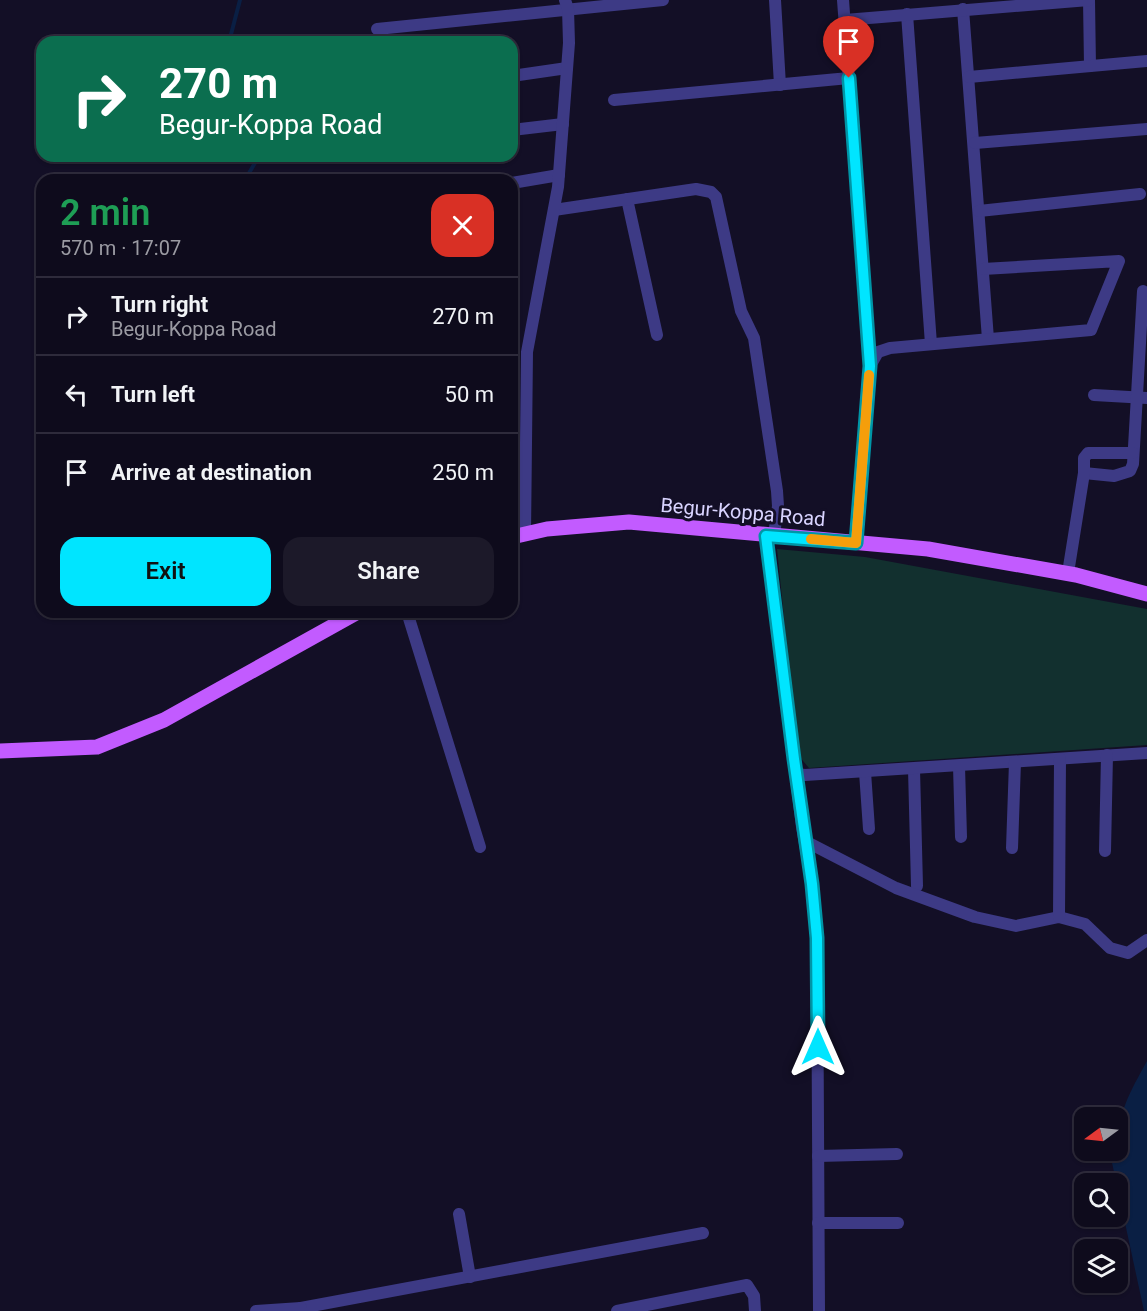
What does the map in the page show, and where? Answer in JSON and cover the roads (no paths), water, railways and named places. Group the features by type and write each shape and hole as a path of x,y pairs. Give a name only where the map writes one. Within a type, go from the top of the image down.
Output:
{"main road":[{"name":"Begur-Koppa Road","path":"518,536 547,529 629,522 928,549 1068,573 1147,594"},
{"path":"0,751 97,747 164,720 347,618"}],"street":[{"path":"377,29 567,5 663,0"},
{"path":"775,0 780,85"},
{"path":"843,0 870,366 856,543"},
{"path":"845,20 1015,3 1089,0 1090,66"},
{"path":"518,536 527,352 559,175 567,68 567,5"},
{"path":"963,9 975,142 988,339"},
{"path":"907,14 931,344"},
{"path":"969,77 1147,62"},
{"path":"518,75 567,68"},
{"path":"614,100 849,78"},
{"path":"518,129 563,124"},
{"path":"975,142 1147,129"},
{"path":"518,182 559,175"},
{"path":"554,210 696,189 711,192 716,197 741,311 754,338 777,491 778,506 770,536 791,742 812,884 817,938 819,1311"},
{"path":"979,211 1140,194"},
{"path":"627,199 657,335"},
{"path":"870,366 878,352 890,348 1090,330 1119,261 983,269"},
{"path":"1084,473 1114,477 1130,471 1142,397 1143,291"},
{"path":"1094,395 1142,397"},
{"path":"1068,573 1084,473 1084,458 1088,453 1133,453"},
{"path":"409,618 480,847"},
{"path":"797,774 865,772 1147,753"},
{"path":"1105,851 1107,755"},
{"path":"1059,917 1060,759"},
{"path":"1012,848 1016,762"},
{"path":"959,766 962,837"},
{"path":"914,769 917,886"},
{"path":"865,772 869,829"},
{"path":"805,841 896,888 975,917 1016,926 1059,917 1085,924 1110,948 1128,954 1147,940"},
{"path":"818,1156 897,1154"},
{"path":"459,1214 470,1277"},
{"path":"818,1223 898,1223"},
{"path":"256,1311 301,1310 703,1233"},
{"path":"617,1311 747,1285 754,1296 755,1311"}],"water":[{"path":"1147,1061 1147,1311 1144,1311 1126,1227 1128,1227 1128,1173 1114,1173 1112,1161 1128,1161 1128,1107 1124,1107"}],"waterway":[{"path":"231,36 240,0"},
{"path":"248,174 256,162"}]}
